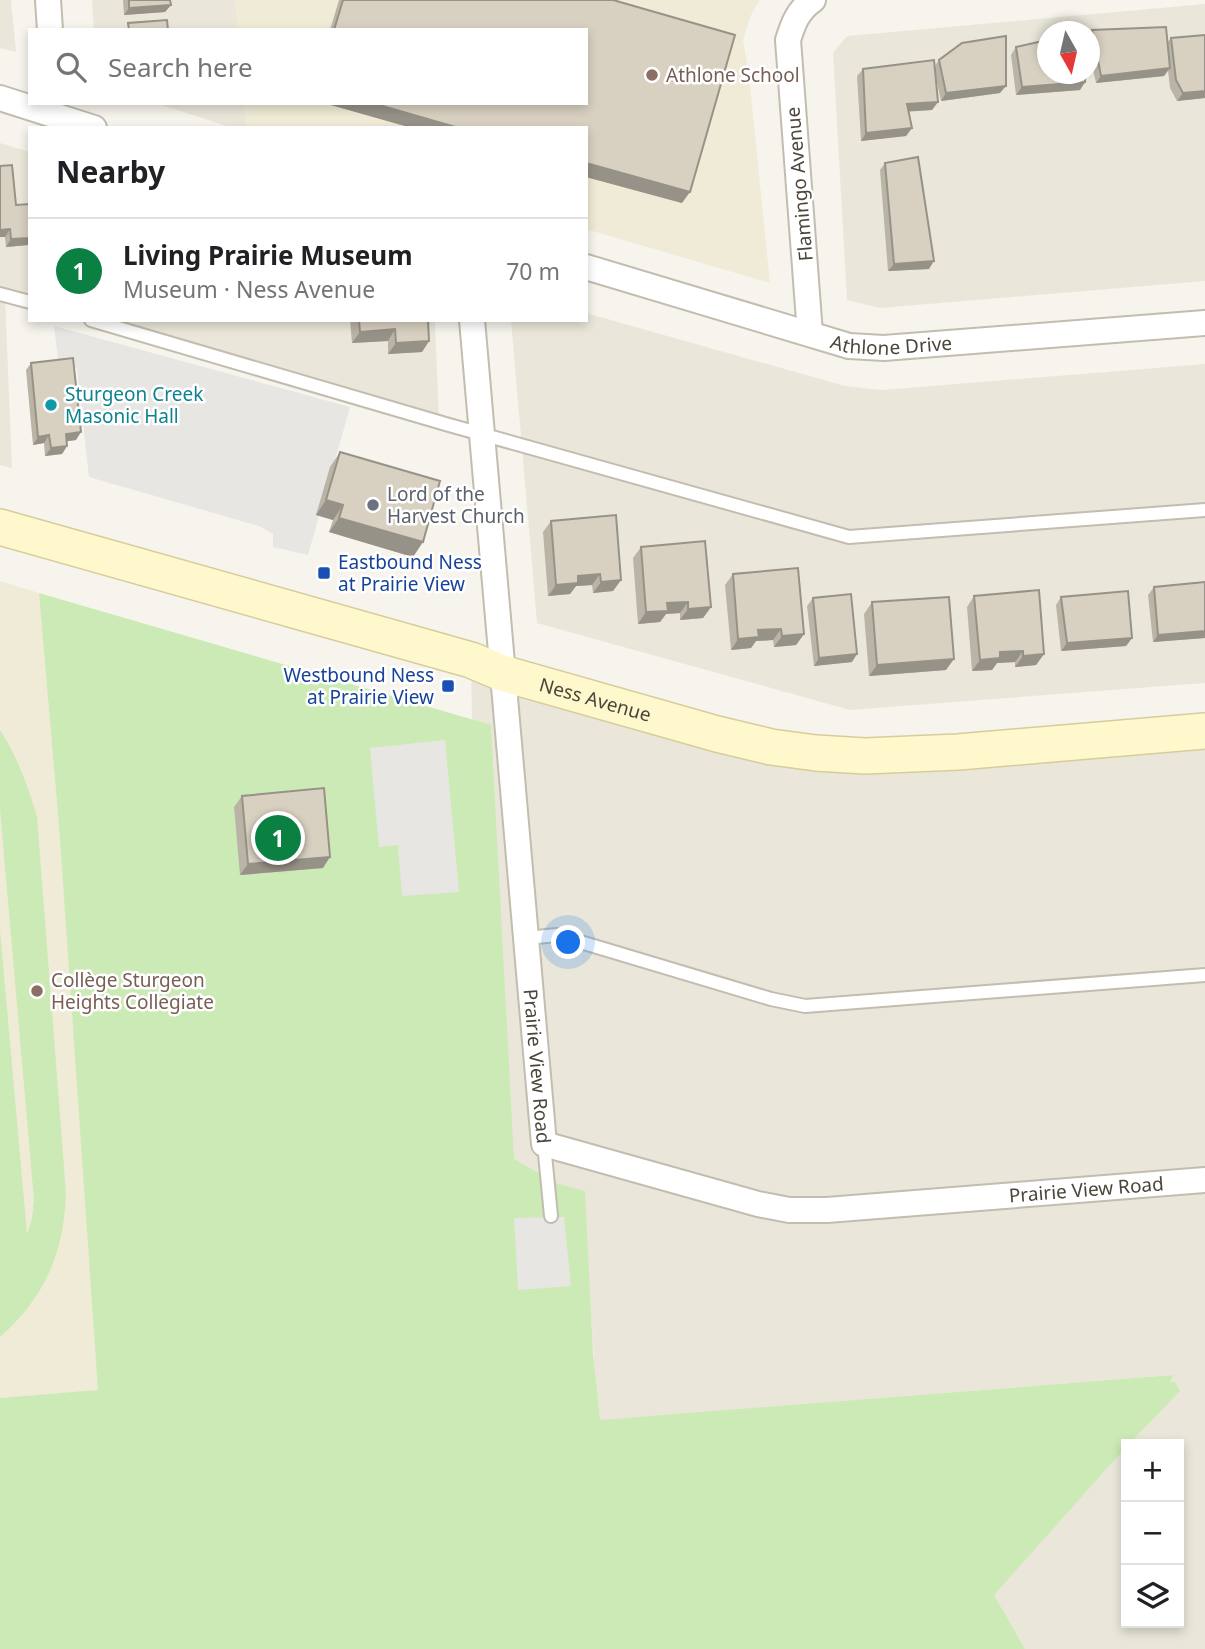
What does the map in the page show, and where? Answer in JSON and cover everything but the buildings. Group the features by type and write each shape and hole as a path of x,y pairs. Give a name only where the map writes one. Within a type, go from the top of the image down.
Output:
{"main road":[{"name":"Ness Avenue","path":"0,527 471,660 502,673 771,747 865,756 958,752 1205,731"}],"street":[{"path":"48,0 50,28"},
{"name":"Flamingo Avenue","path":"810,334 788,40 794,21 813,0"},
{"path":"0,98 28,104"},
{"path":"50,108 90,126"},
{"name":"Athlone Drive","path":"588,268 849,346 884,348 1205,323"},
{"name":"Prairie View Road","path":"472,322 544,1144 758,1204 789,1210 827,1210 1205,1180"}],"lane":[{"path":"0,294 28,302"},
{"path":"98,322 849,537 1205,510"},
{"path":"526,938 557,935 771,999 805,1006 1205,975"},
{"path":"544,1144 551,1216"}],"shaded area":[{"path":"0,0 11,0 16,52 0,48"},
{"path":"92,0 235,0 238,28 94,28"},
{"path":"235,0 760,0 751,15 743,40 770,283 588,230 588,126 246,126 244,105 588,105 588,28 238,28"},
{"path":"1205,4 1205,281 880,308 847,300 833,53 847,36"},
{"path":"161,105 244,105 246,126 227,126"},
{"path":"0,143 28,151 28,302 5,296 12,468 0,465"},
{"path":"588,314 845,386 881,390 1205,364 1205,683 850,710 537,623 511,322 588,322"},
{"path":"98,322 435,322 439,422"},
{"path":"54,326 350,407 308,555 273,547 273,534 259,526 89,477 77,368 58,359"},
{"name":"Collège Sturgeon Heights Collegiate","path":"0,581 39,593 107,1390 0,1398"},
{"path":"471,660 771,747 1205,731 1205,1649 1025,1649 992,1593 1172,1375 598,1421 590,1299 510,1175 472,718"},
{"path":"445,740 459,892 402,896 398,845 379,847 370,748"},
{"path":"564,1217 571,1286 518,1290 514,1218"}],"green space":[{"path":"39,593 491,725 514,1159 556,1183 585,1191 593,1353 600,1420 1173,1375 1170,1382 1175,1382 1180,1391 1134,1439 1121,1439 1121,1453 994,1595 1025,1649 0,1649 0,1398 98,1390 60,839"},
{"path":"0,730 22,772 37,817 66,1193 61,1235 49,1272 29,1306 0,1337 0,930 27,1234 34,1200 0,809"}],"place":[{"name":"Athlone School","path":"652,75"},
{"name":"Sturgeon Creek Masonic Hall","path":"51,405"},
{"name":"Lord of the Harvest Church","path":"373,505"},
{"name":"Eastbound Ness at Prairie View","path":"324,573"},
{"name":"Westbound Ness at Prairie View","path":"448,686"},
{"name":"Living Prairie Museum","path":"278,838"},
{"name":"Collège Sturgeon Heights Collegiate","path":"37,991"}]}
